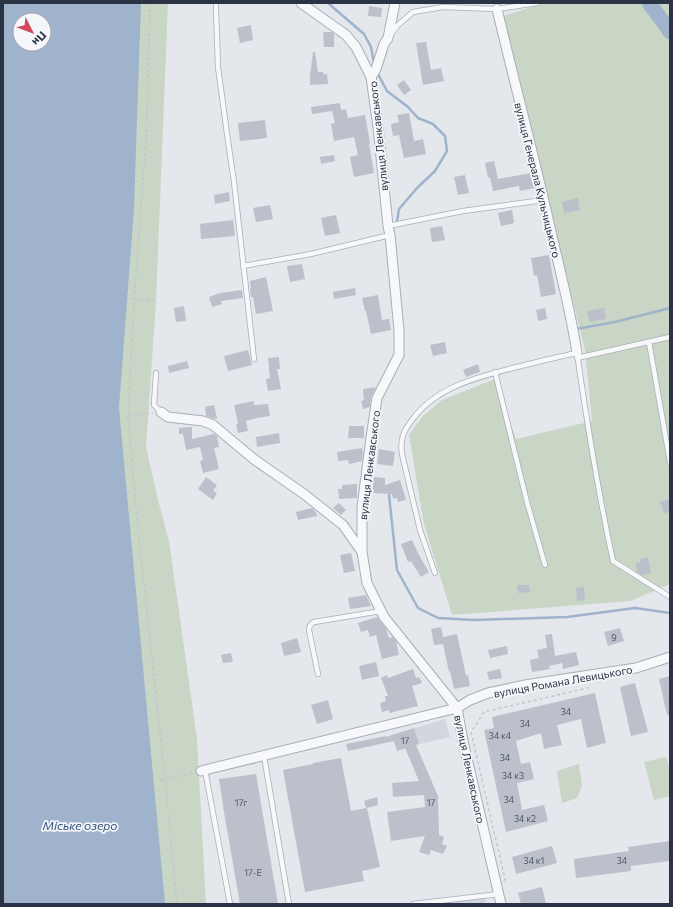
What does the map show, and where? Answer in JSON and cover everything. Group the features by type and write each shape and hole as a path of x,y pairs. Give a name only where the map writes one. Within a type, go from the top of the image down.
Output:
{"street":[{"path":"302,3 346,34 356,47 371,77"},
{"name":"вулиця Ленкавського","path":"395,3 388,38 384,44 376,69 371,77 390,236 399,330 399,355 377,398 362,507 362,552 367,583 384,617 457,708 463,741 501,904"},
{"name":"вулиця Генерала Кульчицького","path":"497,9 544,200 573,326 577,355"},
{"path":"161,412 168,417 203,421 213,425 255,460 304,494 343,525 362,552"},
{"name":"вулиця Романа Левицького","path":"203,771 457,708 470,700 488,693 525,685 636,668 670,657"}],"lane":[{"path":"216,3 218,67 234,182 254,359"},
{"path":"388,38 398,25 413,12 443,7 497,9 537,3"},
{"path":"388,226 463,211 544,200"},
{"path":"243,266 311,254 390,236"},
{"path":"435,573 420,530 401,447 402,437 415,416 424,407 447,390 481,376 670,337"},
{"path":"648,342 670,462"},
{"path":"577,355 583,401 601,504 613,561 670,597"},
{"path":"495,372 527,502 545,565"},
{"path":"156,373 154,405 161,412"},
{"path":"318,674 309,630 311,624 314,622 381,611"},
{"path":"264,756 289,904"},
{"path":"203,771 230,904"},
{"path":"413,904 499,894"}],"path":[{"path":"150,3 146,142 134,299 128,415 137,518 177,904"},
{"path":"134,299 154,300"},
{"path":"128,415 161,412"},
{"path":"499,894 505,879 471,732 484,712 592,687"},
{"path":"160,780 203,771"}],"shaded area":[{"path":"445,719 450,737 397,751 392,735"},
{"path":"485,897 486,904 434,904 468,899"}],"green space":[{"name":"Міське озеро","path":"3,3 168,3 156,301 146,447 169,541 197,739 206,904 3,904"},
{"path":"544,3 670,3 670,584 630,601 452,615 424,524 409,435 423,416 442,400 495,379 516,439 592,421 585,350 503,16"},
{"path":"666,757 670,771 670,796 654,800 644,762"},
{"path":"579,764 582,785 577,798 562,803 557,771"}],"water":[{"name":"Міське озеро","path":"3,3 141,3 134,209 119,408 165,904 3,904"}],"building":[{"path":"369,6 382,8 381,17 368,16"},
{"path":"251,25 253,40 240,43 237,28"},
{"path":"323,32 332,32 334,34 334,47 324,47"},
{"path":"426,42 431,70 441,68 444,81 423,85 416,43"},
{"path":"313,52 315,52 318,72 327,74 328,84 310,85"},
{"path":"404,80 411,90 404,95 397,85"},
{"path":"340,103 341,110 346,109 348,118 365,115 374,173 354,177 350,157 358,155 354,137 334,141 331,124 335,123 332,111 312,114 311,107"},
{"path":"409,113 414,141 423,139 426,154 404,158 399,135 393,136 391,124 399,122 397,115"},
{"path":"265,120 267,138 240,141 238,123"},
{"path":"334,155 335,161 321,164 320,157"},
{"path":"494,161 498,179 531,173 535,188 520,191 519,186 493,191 490,177 488,178 485,163"},
{"path":"465,175 469,193 458,195 454,177"},
{"path":"229,192 230,201 215,204 214,195"},
{"path":"578,198 580,210 564,213 562,202"},
{"path":"270,205 273,219 256,222 253,208"},
{"path":"512,210 514,223 501,226 498,213"},
{"path":"336,215 340,233 325,236 321,218"},
{"path":"233,220 235,236 201,239 200,224"},
{"path":"442,226 445,240 432,242 430,228"},
{"path":"549,255 556,294 541,297 537,275 534,276 531,258"},
{"path":"302,264 305,279 290,282 287,266"},
{"path":"266,277 273,311 256,314 253,297 251,297 250,281"},
{"path":"355,288 356,295 334,299 333,292"},
{"path":"242,290 243,298 221,301 222,304 212,307 209,297 220,293"},
{"path":"378,295 382,320 389,319 391,330 371,334 362,298"},
{"path":"184,306 186,321 176,322 174,308"},
{"path":"545,308 547,319 538,321 536,310"},
{"path":"604,308 606,319 589,322 587,311"},
{"path":"445,342 447,353 433,356 430,345"},
{"path":"248,350 252,365 228,371 224,356"},
{"path":"279,357 280,369 277,369 281,389 268,391 266,379 270,378 268,358"},
{"path":"187,361 189,368 169,373 168,366"},
{"path":"478,364 480,372 466,377 463,370"},
{"path":"376,387 371,397 370,407 363,409 361,401 364,400 363,389"},
{"path":"254,401 254,405 268,404 270,416 246,421 248,431 238,433 236,425 238,424 234,405"},
{"path":"214,405 217,418 214,419 206,416 205,407"},
{"path":"349,426 364,426 364,438 348,438"},
{"path":"192,427 192,439 214,434 217,436 219,447 214,448 219,469 203,473 200,461 203,460 200,447 186,450 183,434 179,434 179,428"},
{"path":"279,433 280,443 257,447 256,437"},
{"path":"362,448 362,461 349,464 348,460 338,461 337,452"},
{"path":"379,449 395,452 393,466 377,464"},
{"path":"206,477 217,485 213,491 217,493 213,500 198,489"},
{"path":"374,477 385,478 385,485 400,480 406,500 398,502 397,498 393,499 392,494 372,493"},
{"path":"357,484 357,498 339,499 338,489 342,489 342,485"},
{"path":"670,499 670,512 664,513 660,502"},
{"path":"339,503 346,510 341,515 333,508"},
{"path":"312,508 316,512 317,516 298,520 296,512"},
{"path":"412,540 429,572 421,577 411,561 408,562 401,544"},
{"path":"351,553 355,571 344,573 340,555"},
{"path":"648,557 651,573 642,575 637,572 636,563 640,562 640,559"},
{"path":"517,585 529,585 530,592 518,593"},
{"path":"584,587 585,600 577,601 576,588"},
{"path":"366,595 371,606 350,609 348,598"},
{"path":"377,617 386,629 389,638 393,637 396,641 399,655 382,659 376,635 370,637 368,630 361,632 358,623"},
{"path":"441,627 443,637 457,634 466,676 468,675 470,686 454,689 443,644 434,645 431,629"},
{"path":"620,628 624,641 608,646 604,632"},
{"path":"552,634 555,656 576,652 579,665 563,669 562,663 549,666 550,669 532,672 530,660 539,658 537,650 547,648 545,635"},
{"path":"297,638 301,652 284,656 281,643"},
{"path":"507,646 508,654 490,658 488,650"},
{"path":"231,653 233,662 223,663 221,655"},
{"path":"376,662 379,676 362,680 359,666"},
{"path":"413,669 416,678 419,677 422,683 412,686 418,706 389,713 389,710 382,712 380,703 386,701 385,696 388,696 381,678 387,675 388,678"},
{"path":"500,669 502,678 489,680 487,672"},
{"path":"670,676 670,715 667,715 659,679"},
{"path":"635,683 648,732 631,736 620,687"},
{"path":"595,693 606,743 587,748 581,719 557,725 562,745 544,749 541,733 516,741 521,764 530,762 534,779 517,783 522,810 544,805 548,821 506,832 484,730 494,728 492,717"},
{"path":"328,700 333,719 317,724 311,705"},
{"path":"414,728 419,744 416,745 438,796 439,835 444,837 442,844 447,846 443,854 431,850 429,855 419,852 425,836 391,841 387,812 425,807 424,795 393,797 392,783 419,781 405,748 397,751 394,741 348,751 346,744 386,737"},
{"path":"341,758 351,811 366,808 364,801 377,797 378,805 367,808 380,867 362,871 364,881 305,892 283,770"},
{"path":"256,774 278,904 240,904 224,812 219,779"},
{"path":"670,841 670,861 631,866 631,871 576,878 574,859 629,851 628,847"},
{"path":"552,846 557,863 516,874 512,857"},
{"path":"542,887 546,904 521,904 518,893"}],"waterway":[{"path":"328,3 364,34 371,47 374,63"},
{"path":"649,3 670,32"},
{"path":"378,74 387,91 408,107 418,118 433,124 445,136 447,151 435,171 417,188 399,209 397,222"},
{"path":"576,329 615,322 670,308"},
{"path":"389,495 397,570 418,608 438,618 474,620 567,617 635,608 670,613"}]}
